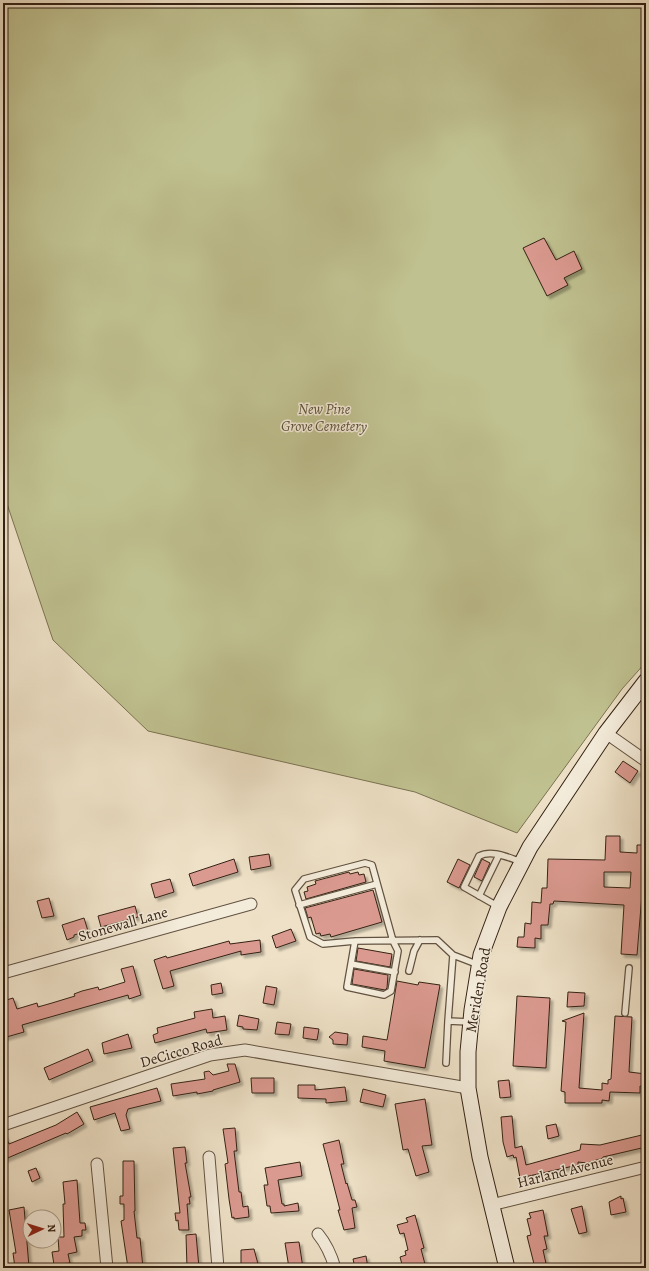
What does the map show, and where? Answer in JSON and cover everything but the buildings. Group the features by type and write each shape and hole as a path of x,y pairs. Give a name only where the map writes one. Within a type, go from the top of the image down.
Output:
{"main road":[{"name":"Meriden Road","path":"507,1268 491,1205 472,1118 468,1088 471,1022 479,966 487,938 499,907 522,862 542,828 606,733 646,681"}],"street":[{"path":"606,733 646,762"},
{"name":"Stonewall Lane","path":"3,973 251,904"},
{"name":"DeCicco Road","path":"3,1125 210,1054 245,1050 468,1088"},
{"path":"210,1157 218,1268"},
{"path":"97,1164 107,1268"},
{"name":"Harland Avenue","path":"491,1205 646,1167"},
{"path":"318,1234 326,1243 332,1254 335,1268"}],"lane":[{"path":"499,907 464,887 479,856 489,853 522,862"},
{"path":"479,896 499,855"},
{"path":"355,941 347,987 384,995 391,991 398,951 393,941 372,865 365,863 304,879 295,890 299,905 310,937 324,944 355,941 393,941 437,940 454,955 479,966"},
{"path":"299,905 377,884"},
{"path":"409,971 414,951 420,940"},
{"path":"446,1063 454,955"},
{"path":"351,964 395,972"},
{"path":"625,1013 628,968"},
{"path":"448,1021 471,1022"}],"green space":[{"name":"New Pine Grove Cemetery","path":"3,3 646,3 646,662 622,689 517,833 415,792 148,731 53,640 3,492"}]}
